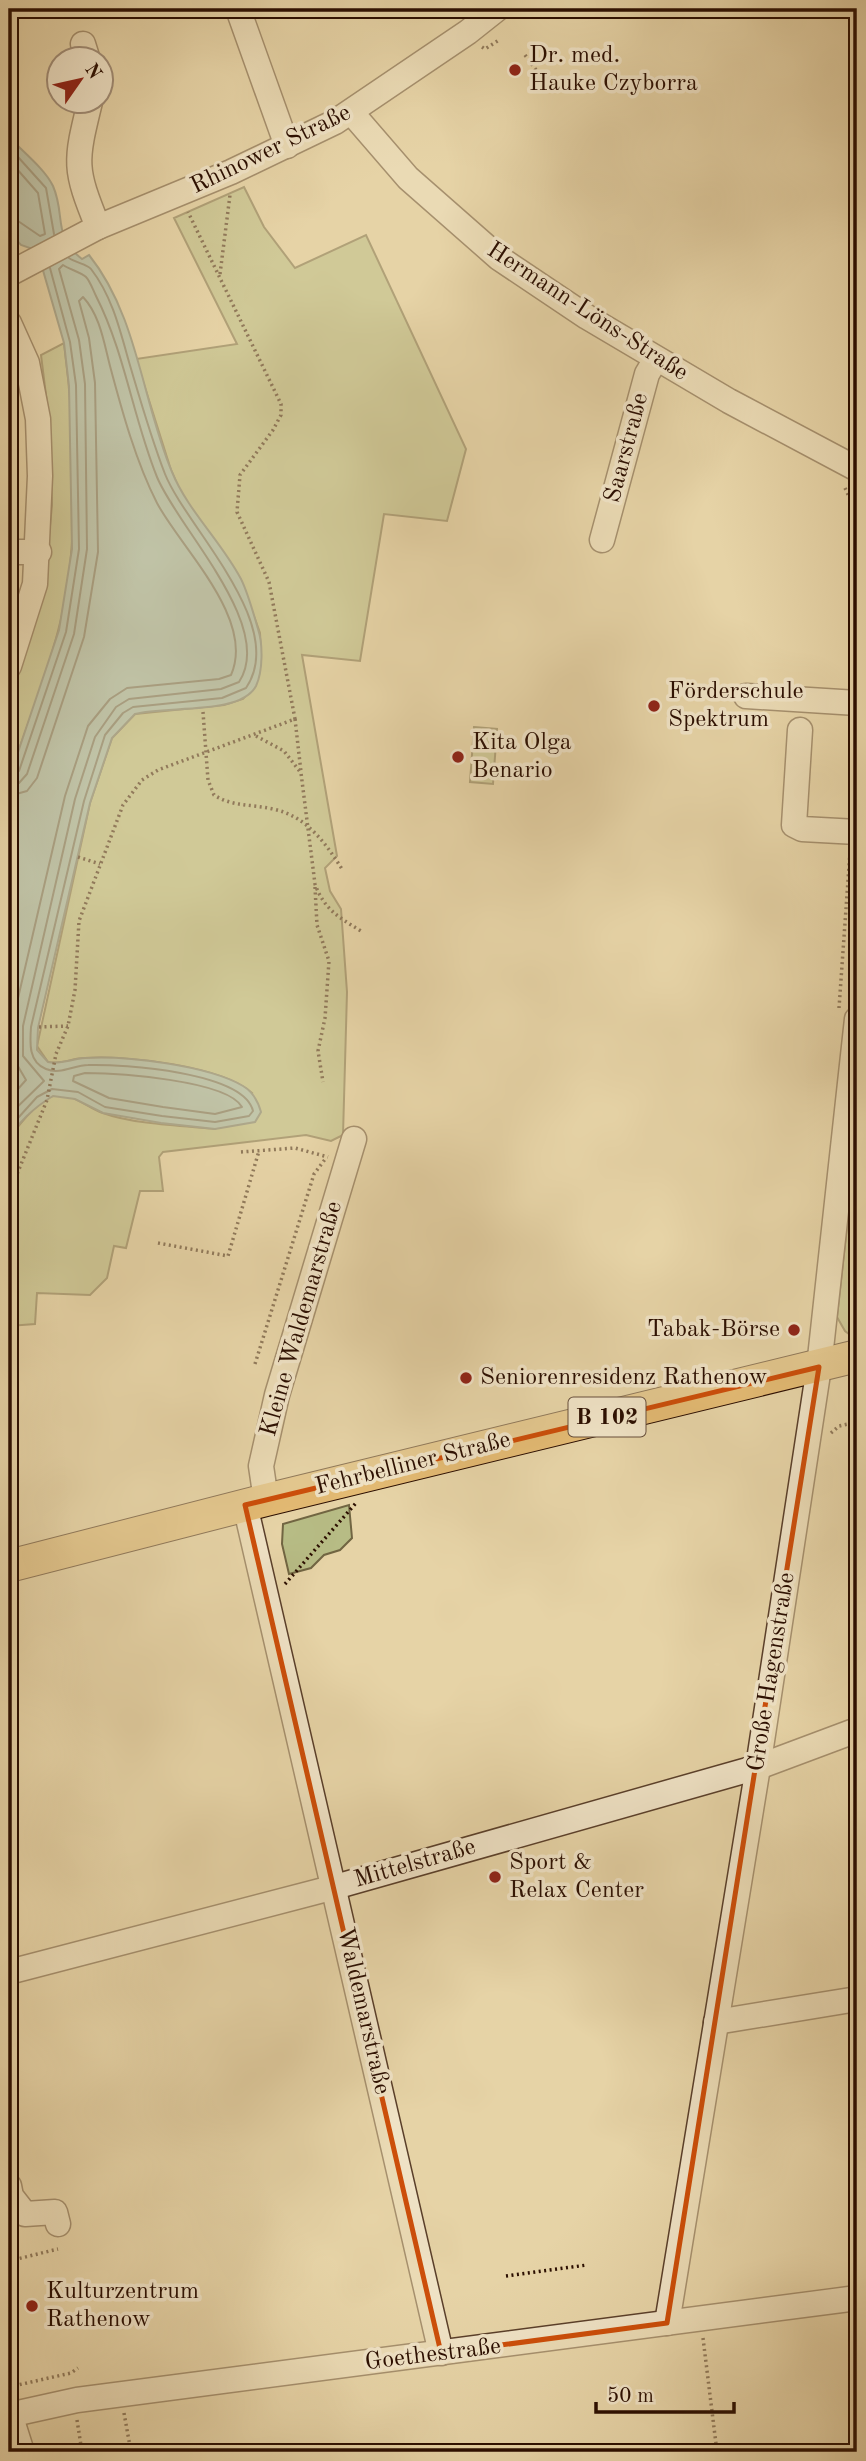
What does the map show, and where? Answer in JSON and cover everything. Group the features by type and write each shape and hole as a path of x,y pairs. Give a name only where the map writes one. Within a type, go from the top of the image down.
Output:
{"main road":[{"name":"B 102","path":"819,1367 857,1356"},
{"name":"Fehrbelliner Straße","path":"9,1566 255,1502 819,1367"}],"street":[{"path":"239,9 287,146"},
{"name":"Rhinower Straße","path":"9,274 39,260 66,242 231,172 351,112 497,9"},
{"name":"Hermann-Löns-Straße","path":"351,112 408,178 484,246 587,317 772,425 850,477"},
{"path":"86,116 78,150 78,177 98,227"},
{"path":"9,323 27,363 38,419 39,552 35,584 9,666"},
{"name":"Saarstraße","path":"602,540 647,374 656,359"},
{"path":"9,552 39,552"},
{"path":"746,696 857,703"},
{"path":"800,730 794,825 802,830 854,832"},
{"name":"Große Hagenstraße","path":"667,2323 758,1767 819,1367 854,1087 848,1016"},
{"name":"Kleine Waldemarstraße","path":"255,1502 276,1395 335,1157 354,1139"},
{"path":"842,1169 857,1191"},
{"name":"Waldemarstraße","path":"255,1502 269,1601 441,2353"},
{"name":"Mittelstraße","path":"9,1972 335,1887 758,1767 857,1730"},
{"path":"716,2022 857,1999"},
{"path":"9,2186 11,2196 25,2214 55,2212 58,2224"},
{"name":"Goethestraße","path":"9,2414 77,2400 857,2298"},
{"path":"9,2414 22,2452"}],"path":[{"path":"525,55 553,93"},
{"path":"220,274 231,172"},
{"path":"179,194 281,404 281,415 273,430 240,475 237,512 269,582 295,719 305,821 315,884 317,925 329,961 325,1018 318,1051 323,1082"},
{"path":"850,477 857,514"},
{"path":"203,712 208,780 214,795 239,806 274,809 305,821 342,869"},
{"path":"848,1016 854,832 851,751 857,714"},
{"path":"9,1194 47,1100 56,1054 68,1026 75,990 79,921 123,805 142,780 172,763 295,719"},
{"path":"255,735 284,751 301,773"},
{"path":"78,857 100,864"},
{"path":"315,884 328,910 361,930"},
{"path":"39,1027 68,1026"},
{"path":"241,1152 295,1147 335,1157"},
{"path":"158,1243 228,1256 259,1151"},
{"path":"255,1364 314,1174 335,1157"},
{"path":"826,1438 839,1426 857,1422"},
{"path":"269,1601 357,1502 353,1479"},
{"path":"9,2261 58,2249"},
{"path":"506,2276 587,2265"},
{"path":"700,2318 717,2452"},
{"path":"9,2387 71,2373 78,2368"},
{"path":"120,2396 131,2452"},
{"path":"76,2423 82,2452"}],"highlighted area":[{"path":"819,1367 667,2323 441,2353 245,1505"}],"green space":[{"path":"244,187 264,227 295,268 366,235 466,449 447,521 384,514 360,661 302,655 337,856 325,868 330,891 341,909 347,992 343,1135 331,1141 306,1135 163,1152 159,1157 163,1191 140,1191 126,1248 114,1246 107,1278 90,1295 37,1293 35,1324 9,1326 9,1142 10,1136 35,1107 47,1098 60,1095 97,1111 128,1120 215,1129 252,1093 219,1076 173,1064 124,1058 80,1058 57,1063 48,1062 37,1046 90,803 112,738 135,714 224,705 243,699 256,685 261,652 260,633 241,580 181,493 171,470 136,359 237,344 174,218"},
{"path":"64,343 73,450 70,563 53,650 9,779 9,700 45,577 52,505 49,419 41,355"},
{"path":"474,727 497,729 493,784 470,782"},
{"path":"857,1217 857,1340 845,1331 837,1317 848,1218"},
{"path":"349,1505 352,1538 340,1550 324,1555 311,1568 289,1574 282,1544 283,1524"}],"water":[{"path":"9,137 39,167 53,186 67,242 82,259 89,255 118,305 129,332 172,472 187,500 241,579 260,635 261,650 258,680 247,695 235,702 219,706 135,714 112,738 90,803 38,1028 37,1050 48,1062 53,1063 85,1058 122,1058 166,1063 210,1073 243,1086 252,1094 261,1112 255,1122 215,1129 161,1123 103,1113 75,1099 53,1096 21,1122 9,1142 9,779 59,630 72,549 69,386 64,343 42,267 30,248 21,245 9,232"}],"place":[{"name":"Dr. med. Hauke Czyborra","path":"515,70"},
{"name":"Förderschule Spektrum","path":"654,706"},
{"name":"Kita Olga Benario","path":"458,757"},
{"name":"Tabak-Börse","path":"794,1330"},
{"name":"Seniorenresidenz Rathenow","path":"466,1378"},
{"name":"Sport & Relax Center","path":"495,1877"},
{"name":"Kulturzentrum Rathenow","path":"32,2306"}]}
